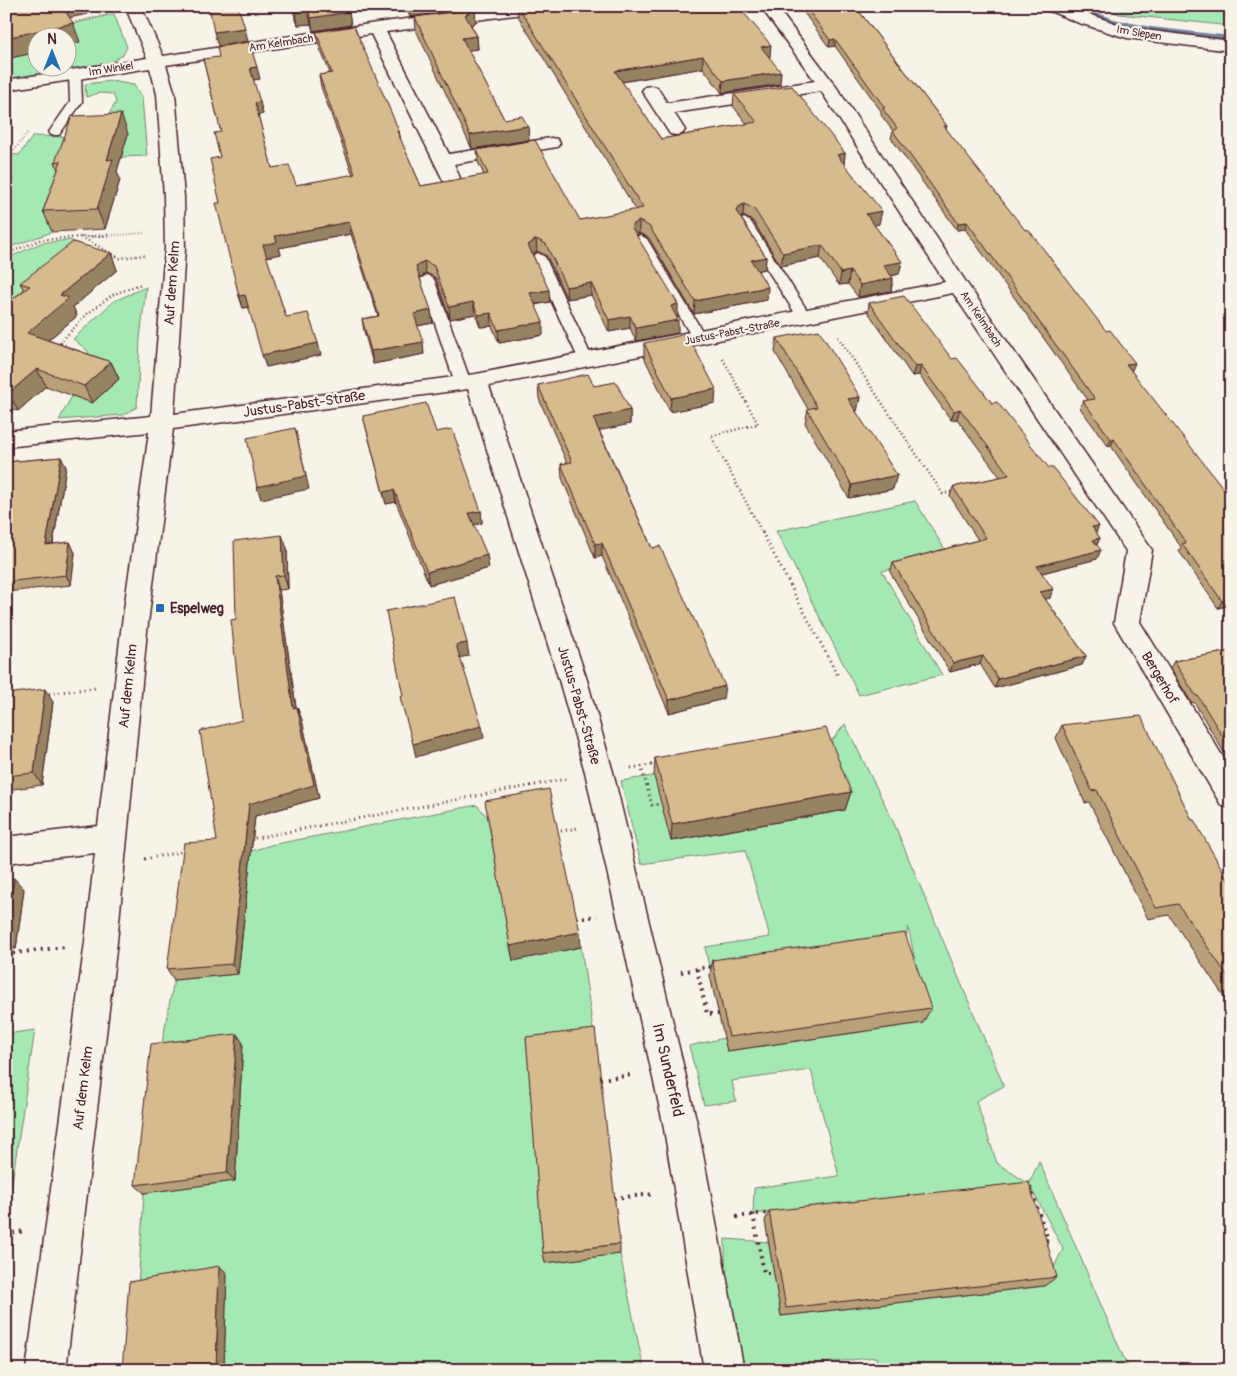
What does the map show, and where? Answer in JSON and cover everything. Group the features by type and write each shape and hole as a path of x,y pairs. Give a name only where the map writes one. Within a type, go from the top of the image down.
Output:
{"street":[{"name":"Am Kelmbach","path":"157,62 376,28 545,6"},
{"name":"Am Kelmbach","path":"768,6 826,85 958,286 1139,550"},
{"name":"Im Siepen","path":"1051,6 1085,20 1127,33 1231,46"},
{"name":"Auf dem Kelm","path":"46,1370 101,942 128,685 162,423 174,262 174,197 166,94 157,62 133,7"},
{"path":"376,28 451,178"},
{"name":"Im Winkel","path":"78,75 157,62"},
{"name":"Im Winkel","path":"6,85 54,78"},
{"path":"662,109 826,85"},
{"path":"652,91 676,130"},
{"path":"443,160 551,143"},
{"name":"Justus-Pabst-Straße","path":"162,423 470,382 706,338 958,286"},
{"name":"Justus-Pabst-Straße","path":"470,382 573,680 599,772"},
{"path":"6,439 162,423"},
{"name":"Bergerhof","path":"1139,550 1127,623 1231,796"},
{"name":"Im Sunderfeld","path":"599,772 680,1124 724,1370"},
{"path":"6,850 110,852"}],"lane":[{"path":"55,132 76,102 75,78"},
{"path":"744,222 814,315"},
{"path":"640,240 706,338"},
{"path":"538,257 586,360"},
{"path":"427,279 470,382"}],"path":[{"path":"70,23 133,7"},
{"path":"6,254 40,240 175,231"},
{"path":"81,236 120,258 174,262"},
{"path":"54,348 61,343 87,314 112,294 174,262"},
{"path":"814,315 943,494 960,490"},
{"path":"706,338 758,424 711,436 838,676"},
{"path":"61,343 77,353"},
{"path":"6,672 12,645"},
{"path":"34,695 128,685"},
{"path":"246,840 599,772 666,762"},
{"path":"641,766 652,805 661,804"},
{"path":"110,852 187,851"},
{"path":"6,954 101,942"},
{"path":"646,978 718,966"},
{"path":"697,969 707,1014 719,1014"},
{"path":"1029,1184 1048,1240 1040,1241"},
{"path":"698,1222 780,1211"},
{"path":"753,1214 764,1272 773,1272"}],"green space":[{"path":"1104,6 1231,6 1231,26 1119,14"},
{"path":"114,14 127,47 123,55 106,65 78,69 78,28 53,28"},
{"path":"28,54 28,77 6,80 6,59"},
{"path":"111,81 134,85 142,98 147,156 121,157 104,123 116,102 113,94 99,93 86,97 85,84"},
{"path":"33,136 79,137 69,182 52,232 10,247 12,241 6,248 6,154 19,155"},
{"path":"70,240 91,250 6,328 6,259 41,243"},
{"path":"146,287 140,339 137,407 123,415 59,420 72,396 92,403 91,367 88,351 73,339 114,301"},
{"path":"915,501 949,556 882,571 942,675 859,695 776,531"},
{"path":"845,724 893,821 1004,1086 976,1101 997,1163 1029,1184 753,1214 754,1188 839,1176 811,1070 732,1081 736,1101 704,1105 689,1046 724,1038 727,1051 923,1023 919,979 908,927 906,939 709,967 705,947 770,937 745,850 641,864 621,781 826,748"},
{"path":"477,805 488,818 513,961 581,947 595,1043 545,1263 620,1254 644,1370 224,1370 227,1273 138,1288 144,1193 235,1181 160,1053 174,980 238,974 251,851 271,845"},
{"path":"35,1030 8,1209 6,1209 6,1034"},
{"path":"1039,1161 1129,1370 879,1370 876,1357 776,1369 740,1365 725,1270 725,1239 769,1242 781,1316 1044,1286 1063,1249 1029,1184"}],"building":[{"path":"6,6 62,6 73,23 51,28 28,28 28,33 6,38"},
{"path":"209,6 238,6 245,28 214,32"},
{"path":"293,6 346,6 349,12 311,18 308,11 296,12"},
{"path":"518,6 738,6 771,45 761,47 781,72 723,81 703,56 615,71 661,139 757,122 734,94 792,86 845,153 837,155 882,211 866,214 902,262 883,265 893,278 860,285 850,271 841,273 822,245 783,253 754,209 744,204 737,208 736,211 766,257 751,260 768,287 695,301 649,226 639,221 632,225 632,228 678,304 671,306 678,320 636,328 630,316 609,320 591,283 566,287 546,244 536,239 528,245 549,290 530,293 543,322 498,330 491,313 478,315 473,302 449,307 434,266 424,261 416,267 431,310 414,314 423,342 371,351 362,319 379,316 349,222 275,236 277,242 263,245 286,317 308,313 318,343 262,355 245,295 239,296 216,203 220,203 210,159 220,157 214,133 221,132 203,59 219,57 217,47 249,42 257,67 250,68 260,102 255,103 272,168 289,165 296,185 355,174 319,75 332,73 316,32 354,26 421,186 488,174 477,150 535,140 580,220 643,208"},
{"path":"805,6 855,6 947,126 944,126 1025,230 1028,229 1106,331 1110,330 1135,363 1126,364 1231,498 1231,599 1222,601 1182,544 1186,543 1114,439 1111,439 1083,401 1095,399 967,222 958,223 893,131 897,128 882,108 885,108 835,39 830,40"},
{"path":"475,9 465,15 477,36 462,38 504,119 522,116 528,126 470,135 415,17"},
{"path":"121,114 107,160 113,159 97,209 43,211 61,161 55,162 72,116"},
{"path":"73,242 111,253 60,295 69,298 27,333 111,362 84,386 37,369 9,393 6,392 6,304 30,286 20,283"},
{"path":"904,296 952,359 957,358 992,403 997,402 1049,468 1053,468 1099,526 1092,527 1100,538 1093,540 1101,550 1037,566 1053,589 1040,592 1086,656 998,679 983,656 953,663 893,563 986,538 953,487 1009,475 960,409 954,411 921,366 915,367 869,303"},
{"path":"819,330 860,397 848,399 897,475 852,485 807,409 817,407 777,338"},
{"path":"687,334 716,389 671,398 644,343"},
{"path":"588,374 594,386 616,382 630,410 593,418 652,548 660,546 725,686 669,700 602,543 595,544 561,464 572,462 538,385"},
{"path":"426,403 436,432 452,429 481,511 469,513 487,555 427,572 394,490 383,492 363,416"},
{"path":"295,428 306,476 257,487 247,438"},
{"path":"61,457 46,545 70,542 66,575 6,582 6,462"},
{"path":"282,535 284,575 275,576 293,708 297,707 314,785 249,804 232,964 167,969 184,843 217,841 200,731 242,720 231,620 236,619 234,541"},
{"path":"455,597 467,643 456,645 482,726 413,744 400,697 403,696 386,611"},
{"path":"1231,651 1231,750 1174,661"},
{"path":"45,689 34,773 6,776 6,694"},
{"path":"1141,716 1192,820 1194,820 1231,885 1231,981 1178,904 1156,908 1097,790 1092,791 1062,725"},
{"path":"826,728 851,792 672,824 655,758"},
{"path":"549,789 580,932 510,946 485,801"},
{"path":"14,878 6,936 6,879"},
{"path":"905,933 931,1008 729,1037 712,960"},
{"path":"595,1029 620,1244 543,1253 526,1037"},
{"path":"237,1034 227,1173 135,1185 151,1044"},
{"path":"1029,1182 1057,1277 786,1308 769,1211"},
{"path":"219,1266 216,1370 122,1370 129,1282"}],"waterway":[{"path":"1074,6 1093,14 1131,25 1171,32 1231,38"}],"place":[{"name":"Espelweg","path":"160,608"}]}
